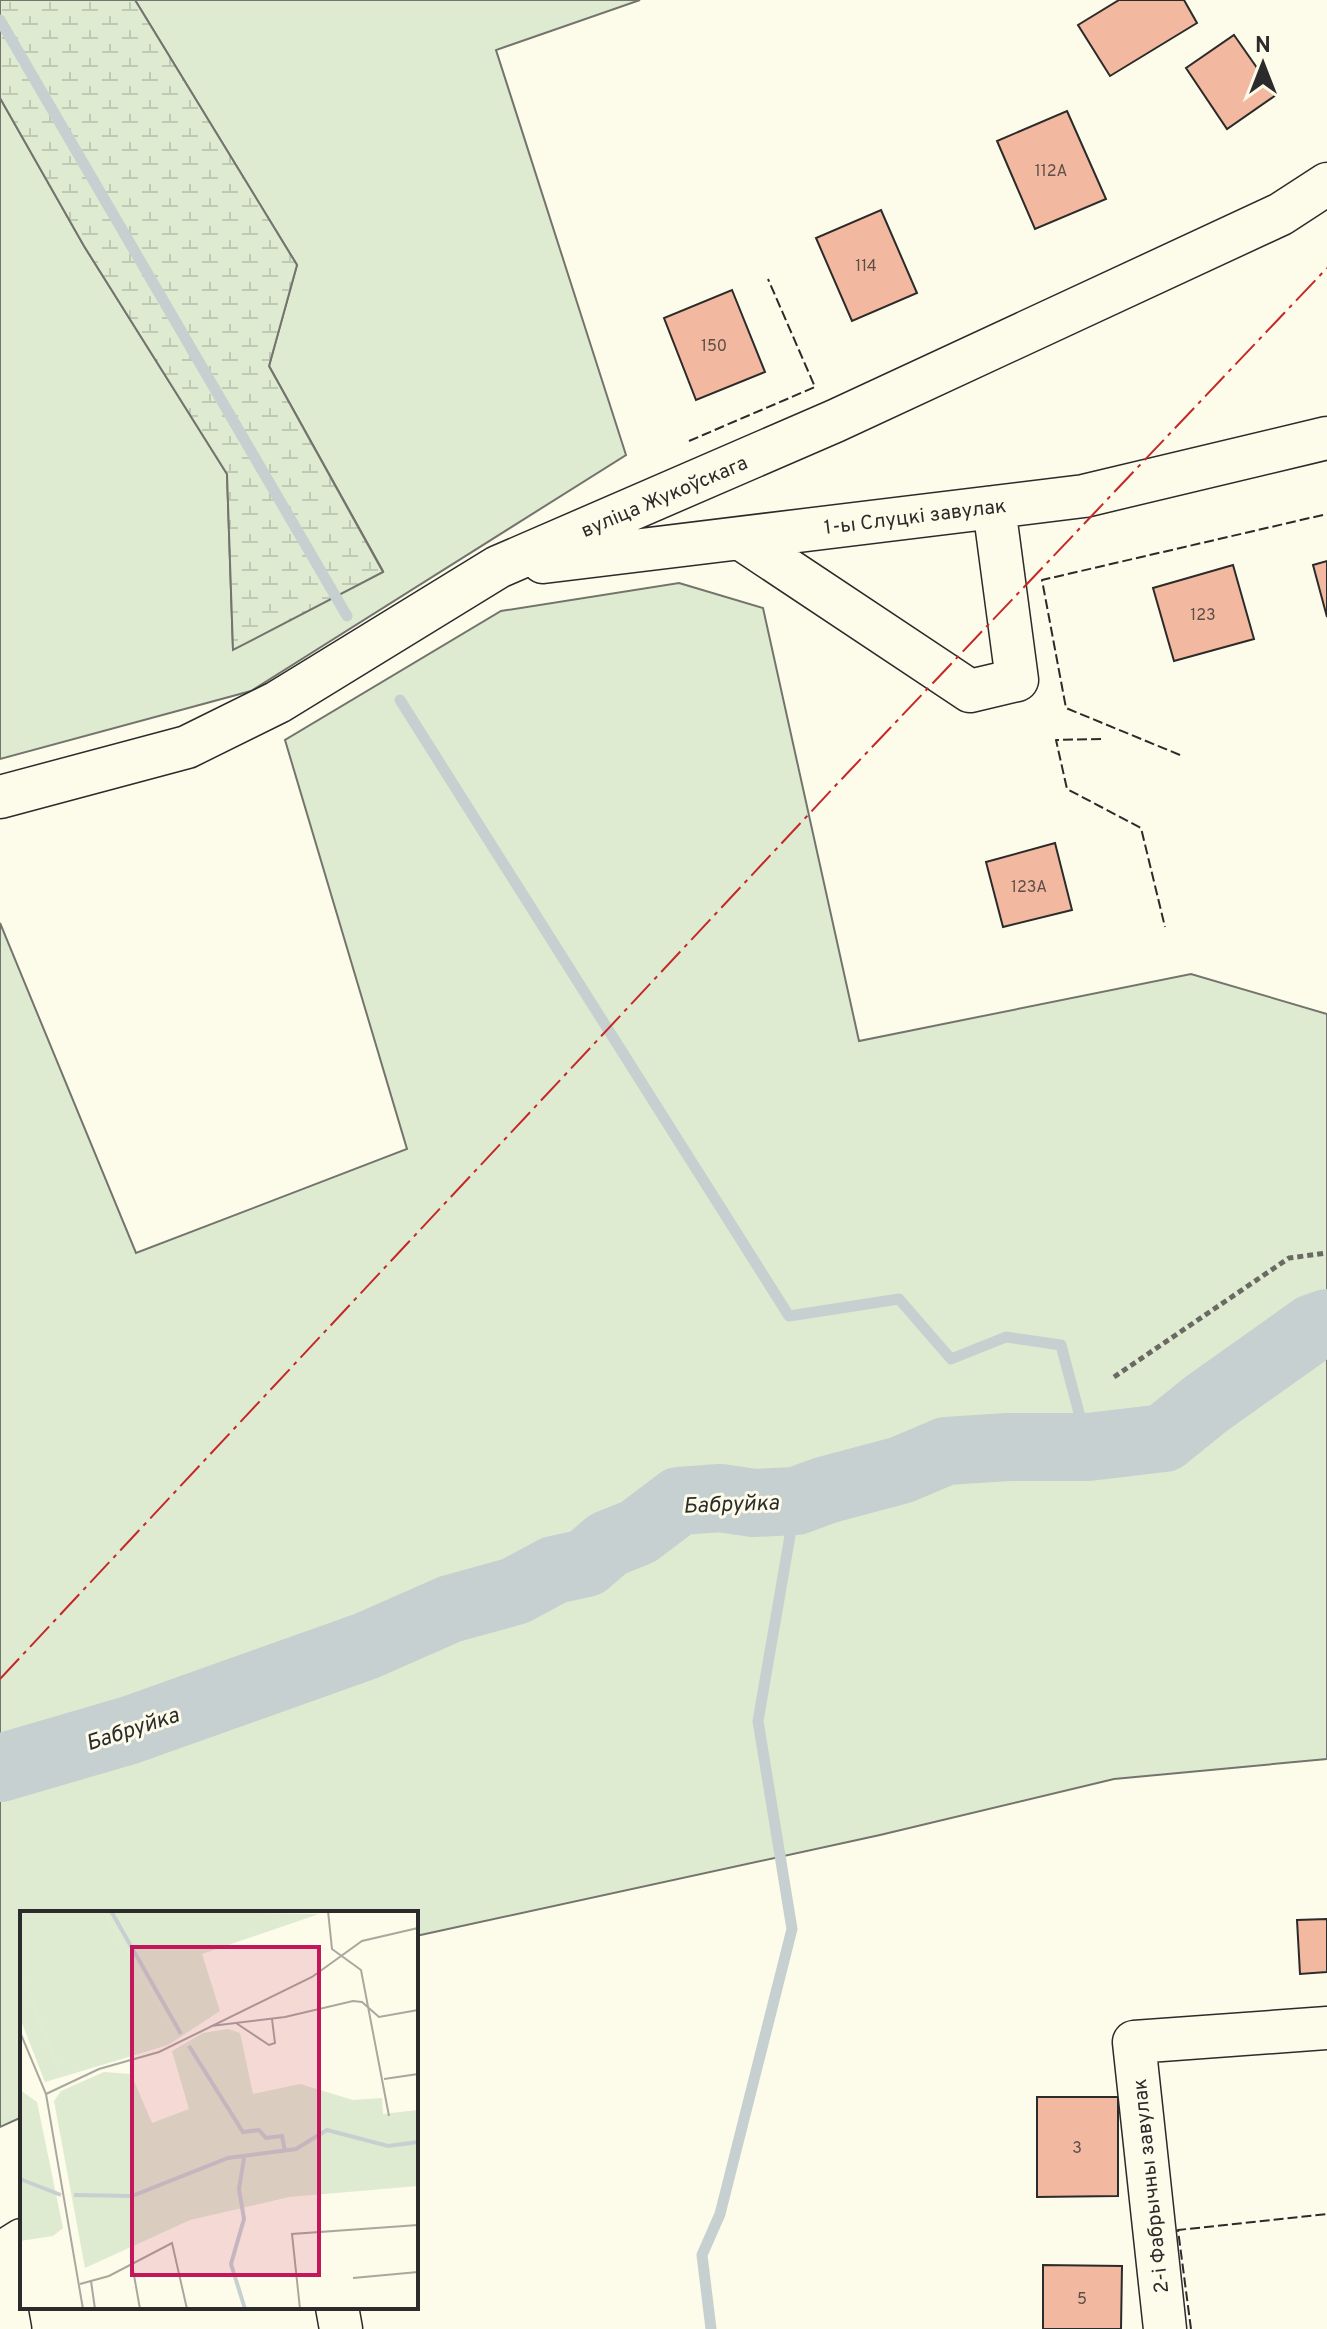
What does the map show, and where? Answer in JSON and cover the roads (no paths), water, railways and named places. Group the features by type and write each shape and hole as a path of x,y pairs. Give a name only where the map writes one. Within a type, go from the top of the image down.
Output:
{"street":[{"name":"вуліца Жукоўскага","path":"0,797 187,747 278,702 498,567 864,408 1281,214 1327,184"},
{"name":"1-ы Слуцкі завулак","path":"498,567 1084,496 1327,438"},
{"path":"740,538 970,691 1017,680 994,507"},
{"name":"2-і Фабрычны завулак","path":"1165,2329 1134,2042 1327,2028"},
{"path":"0,2254 20,2241"},
{"path":"0,2274 10,2329"},
{"path":"337,2309 341,2329"}],"waterway":[{"path":"0,20 347,616"},
{"path":"400,700 789,1316 899,1299 951,1359 1006,1337 1061,1345 1088,1447"},
{"name":"Бабруйка","path":"0,1768 130,1730 366,1646 450,1609 515,1591 554,1570 586,1563 608,1544 638,1532 679,1501 720,1498 754,1503 796,1501 901,1470 946,1451 1088,1447 1164,1438 1206,1404 1313,1328 1327,1323"},
{"path":"711,2329 702,2255 720,2214 792,1929 758,1721 796,1501"}]}
